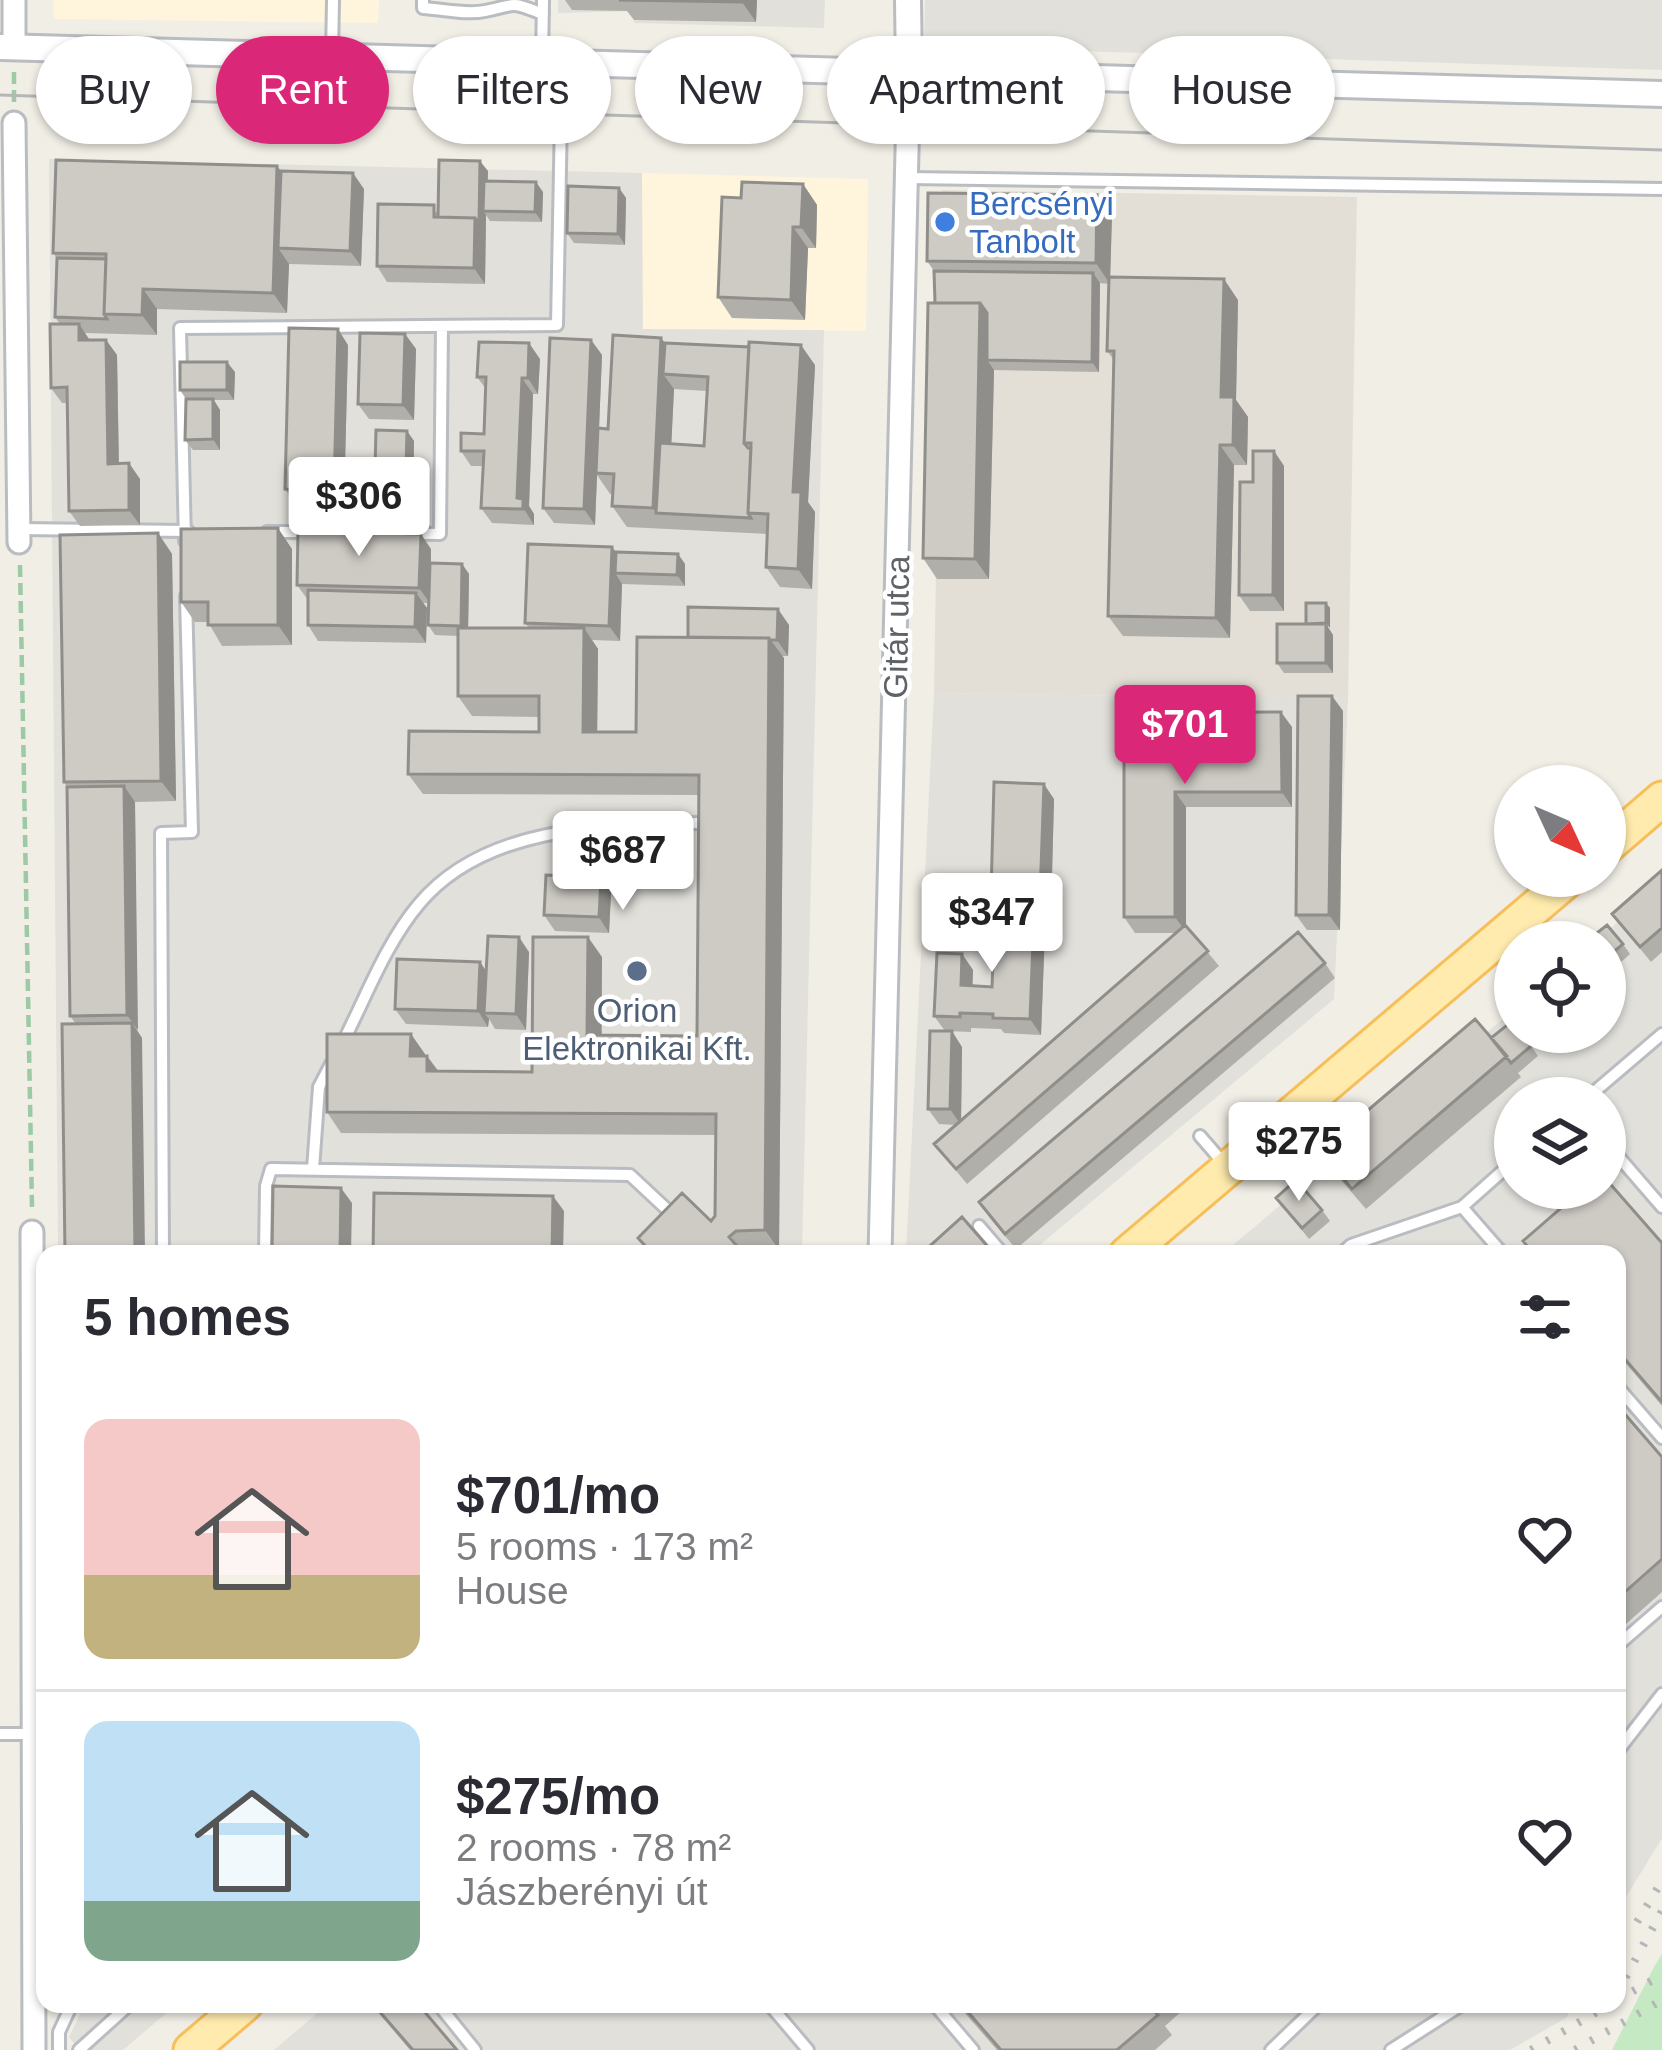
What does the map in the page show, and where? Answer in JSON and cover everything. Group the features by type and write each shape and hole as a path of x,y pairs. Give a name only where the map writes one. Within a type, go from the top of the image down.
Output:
{"main road":[{"path":"1626,830 1662,799"},
{"path":"1138,1245 1547,897"},
{"path":"191,2050 234,2013"}],"street":[{"path":"14,0 7,47 216,53"},
{"name":"Gitár utca","path":"908,0 909,36"},
{"path":"611,62 827,68"},
{"path":"1105,76 1662,94"},
{"path":"14,123 8,260 19,536"},
{"name":"Gitár utca","path":"880,1245 908,144"},
{"path":"32,1232 36,1302"},
{"path":"34,2050 36,1582"}],"lane":[{"path":"332,36 333,0"},
{"path":"423,0 423,8 453,5 486,11 502,3 543,7"},
{"path":"185,554 180,328 556,325 553,144"},
{"path":"907,178 1662,189"},
{"path":"347,532 440,533 442,326"},
{"path":"19,536 208,531"},
{"path":"254,531 324,532"},
{"path":"163,1245 161,833 191,832 185,577"},
{"path":"313,1169 320,1088 402,926 447,877 479,859 559,832 607,824 698,823"},
{"path":"1612,1077 1662,1034"},
{"path":"1200,1136 1228,1168"},
{"path":"1626,1165 1662,1207"},
{"path":"266,1245 266,1186 271,1168 630,1175 679,1220"},
{"path":"1351,1245 1462,1207 1494,1179"},
{"path":"1462,1207 1495,1245"},
{"path":"979,1226 995,1245"},
{"path":"1626,1396 1662,1438"},
{"path":"1626,1638 1662,1607"},
{"path":"1626,1740 1662,1694"},
{"path":"0,1734 34,1734"},
{"path":"59,2050 59,2032 68,2013"},
{"path":"79,2050 120,2013"},
{"path":"445,2013 475,2050"},
{"path":"777,2013 808,2050"},
{"path":"942,2013 973,2050"},
{"path":"1270,2050 1309,2013"},
{"path":"1391,2050 1448,2013"},
{"path":"34,2019 51,2022 59,2032"}],"path":[{"path":"7,47 14,123"},
{"path":"19,536 32,1232"}],"shaded area":[{"path":"53,0 379,0 378,23 54,19"},
{"path":"558,0 825,0 824,28 634,23 633,11 558,13"},
{"path":"925,0 1662,0 1662,70 1335,59 1335,36 1129,36 1129,53 1105,52 1105,36 924,36"},
{"path":"49,159 642,173 643,329 824,330 802,1245 58,1245"},
{"path":"642,173 868,179 866,331 642,329"},
{"path":"942,190 1357,197 1348,699 934,693"},
{"path":"934,693 1348,699 1334,999 1040,1245 906,1245"},
{"path":"1662,885 1662,1838 1626,1897 1626,1245 1233,1245 1494,1027 1494,1053 1626,1053 1626,921 1619,921"},
{"path":"81,2013 166,2013 123,2050 80,2050 69,2037"},
{"path":"317,2013 1568,2013 1510,2050 274,2050"}],"green space":[{"path":"1662,1954 1662,2050 1612,2050 1654,1967"}],"building":[{"path":"619,0 742,0 742,2"},
{"path":"56,160 277,166 273,293 143,289 142,315 104,314 106,254 53,253"},
{"path":"439,160 480,161 479,223 475,218 438,217"},
{"path":"281,171 353,173 350,251 278,248"},
{"path":"484,181 536,182 535,212 483,211"},
{"path":"742,182 803,184 801,227 793,227 791,300 718,297 722,197 741,198"},
{"path":"568,186 619,188 618,234 567,233"},
{"path":"928,193 1097,195 1096,263 927,261"},
{"path":"378,204 434,205 434,217 475,218 474,268 377,266"},
{"path":"57,258 106,259 107,319 55,317"},
{"path":"934,271 1093,273 1092,362 987,360 987,313 980,303 935,303"},
{"path":"1109,277 1224,279 1221,397 1234,397 1233,445 1220,445 1216,618 1108,616 1114,351 1107,351"},
{"path":"928,303 980,303 975,559 923,558"},
{"path":"50,324 79,324 79,340 106,340 108,464 129,463 129,510 69,511 67,387 51,388"},
{"path":"289,328 338,329 334,490 285,489"},
{"path":"360,333 405,334 403,405 358,404"},
{"path":"613,335 661,338 653,508 612,506 614,474 596,473 598,428 608,429"},
{"path":"550,338 591,340 584,509 543,508"},
{"path":"479,342 529,343 528,378 522,378 517,498 523,499 523,509 481,508 484,451 461,451 461,433 484,434 486,377 477,377"},
{"path":"749,342 801,345 793,492 801,492 798,569 766,567 768,514 748,513 751,443 744,443"},
{"path":"665,343 749,347 744,443 751,448 751,518 656,513 660,443 704,446 708,377 663,374"},
{"path":"180,362 227,362 227,390 180,390"},
{"path":"186,399 213,399 213,439 185,440"},
{"path":"376,430 407,431 405,504 374,504"},
{"path":"1253,451 1274,451 1273,595 1239,595 1240,482 1253,482"},
{"path":"278,528 278,625 208,625 208,602 181,602 181,529"},
{"path":"298,531 421,534 419,588 297,585"},
{"path":"158,533 161,781 64,782 60,535"},
{"path":"528,544 612,547 609,626 525,623"},
{"path":"616,552 678,554 677,575 615,573"},
{"path":"430,563 462,564 461,626 428,625"},
{"path":"308,590 416,593 415,627 308,625"},
{"path":"1306,603 1326,603 1326,623 1306,624"},
{"path":"688,607 778,609 777,640 688,637"},
{"path":"1277,624 1326,624 1326,663 1277,663"},
{"path":"458,628 584,628 583,732 636,732 637,637 769,638 765,1230 736,1231 729,1237 736,1245 644,1245 638,1238 682,1193 711,1221 715,1216 716,1114 327,1112 327,1034 411,1034 410,1056 427,1056 427,1071 532,1072 533,937 588,937 587,1035 697,1036 699,775 408,774 409,731 539,732 539,696 458,696"},
{"path":"1298,696 1332,696 1329,915 1296,915"},
{"path":"1281,712 1282,792 1175,792 1175,917 1124,917 1124,713"},
{"path":"994,782 1044,784 1040,896 991,894"},
{"path":"124,786 127,1015 70,1016 67,787"},
{"path":"1662,870 1662,928 1640,947 1626,930 1626,921 1618,921 1612,914"},
{"path":"546,875 601,878 599,917 544,915"},
{"path":"995,913 1034,914 1030,1019 993,1018 993,1014 934,1016 937,953 962,954 961,985 992,987"},
{"path":"1185,925 1208,951 956,1169 934,1144"},
{"path":"1298,932 1325,963 1005,1234 979,1202"},
{"path":"488,936 519,937 516,1014 484,1013"},
{"path":"397,959 480,962 478,1011 395,1009"},
{"path":"1475,1019 1494,1041 1494,1053 1507,1056 1352,1189 1320,1151"},
{"path":"132,1023 135,1245 65,1245 62,1024"},
{"path":"930,1031 952,1031 950,1109 928,1109"},
{"path":"1503,1053 1523,1053 1511,1063"},
{"path":"1296,1180 1322,1210 1302,1228 1276,1198"},
{"path":"273,1186 341,1188 340,1245 272,1245"},
{"path":"374,1193 553,1196 552,1245 373,1245"},
{"path":"1626,1202 1662,1243 1662,1402 1626,1360 1626,1245 1526,1245 1523,1241 1560,1209 1626,1209"},
{"path":"962,1217 986,1245 931,1245"},
{"path":"1626,1415 1662,1457 1662,1559 1626,1591"},
{"path":"381,2013 426,2013 457,2050 413,2050"},
{"path":"969,2013 1158,2015 1117,2050 1001,2050"}],"tram line":[{"path":"0,95 1662,150"}],"railway":[{"path":"1637,1922 1662,1881"},
{"path":"1626,1977 1662,1911"},
{"path":"1626,1995 1662,1975"},
{"path":"1575,2050 1662,2000"},
{"path":"1531,2050 1595,2013"}],"place":[{"name":"Bercsényi Tanbolt","path":"945,222"},
{"name":"Orion Elektronikai Kft.","path":"637,971"}]}
